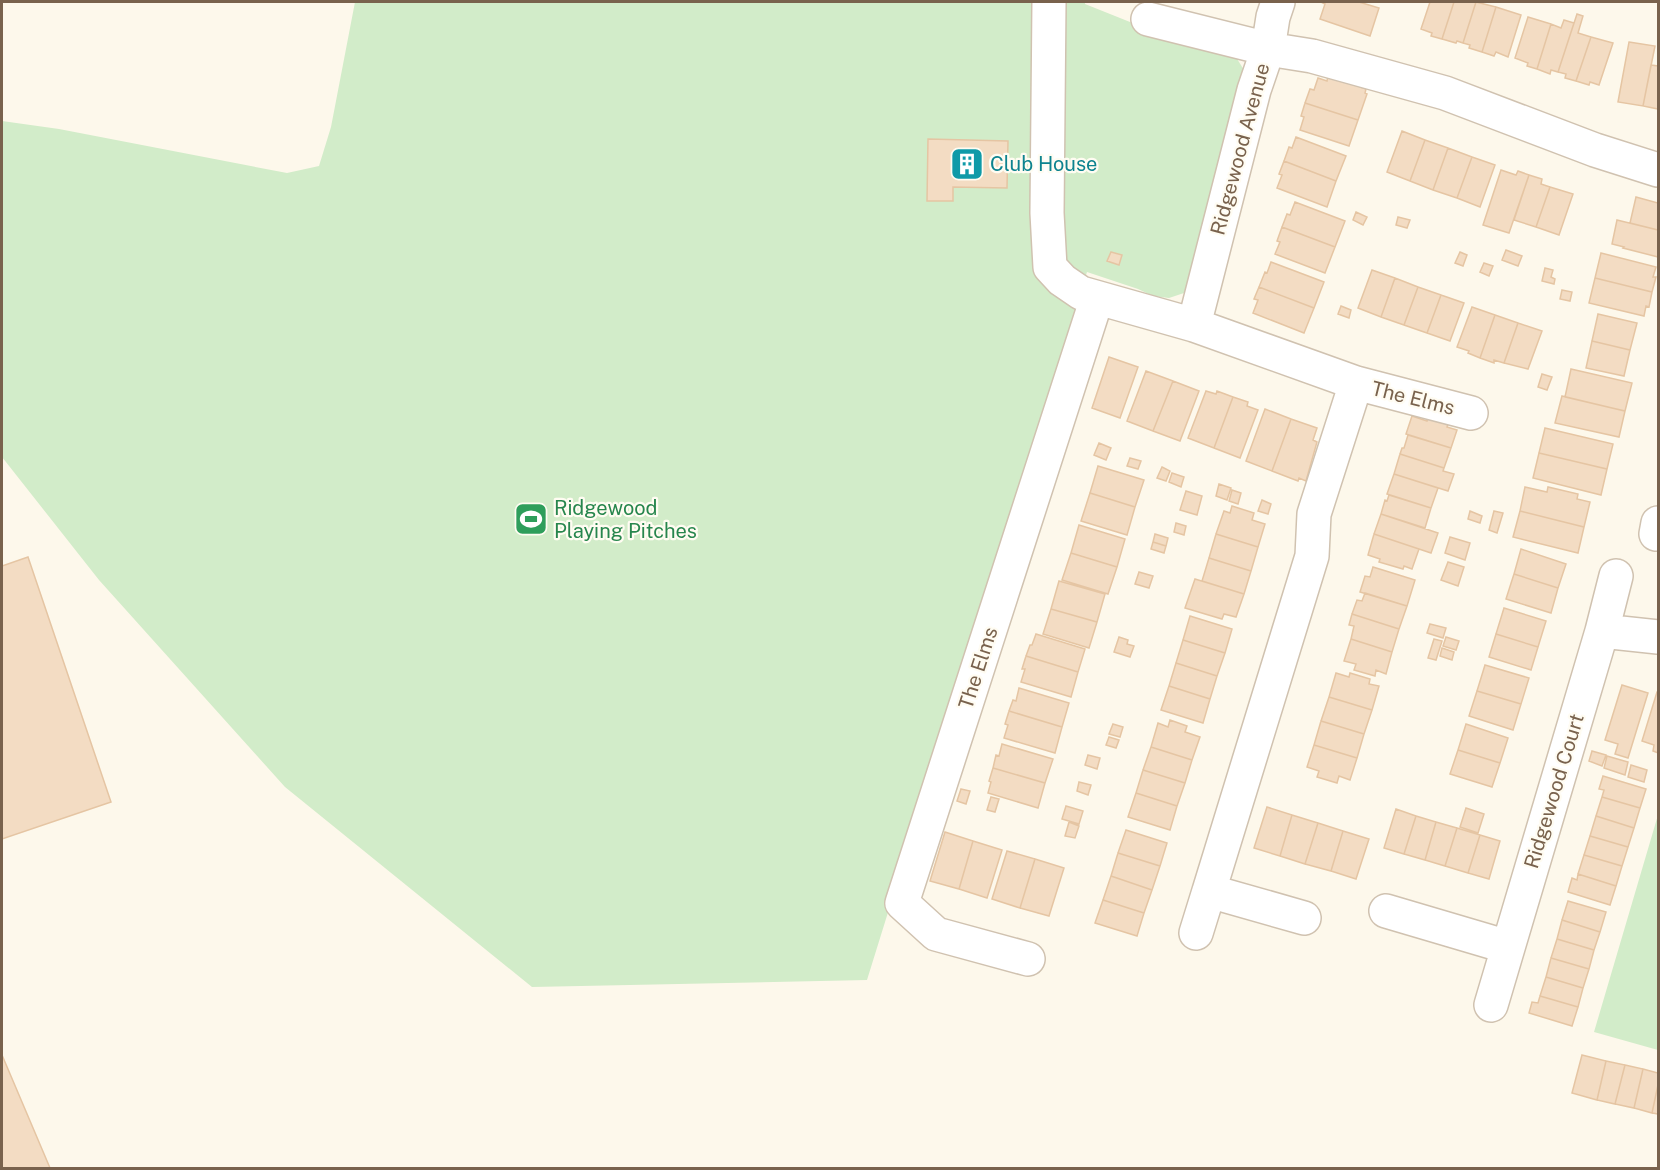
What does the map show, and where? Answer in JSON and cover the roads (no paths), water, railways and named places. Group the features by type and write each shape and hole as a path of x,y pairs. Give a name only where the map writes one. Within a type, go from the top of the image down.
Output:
{"street":[{"path":"1049,2 1047,213 1050,267 1062,280 1089,296 1194,325"},
{"path":"1148,19 1268,49 1278,2"},
{"name":"Ridgewood Avenue","path":"1194,325 1254,90 1268,49 1312,56 1445,93 1595,150 1659,170"},
{"name":"The Elms","path":"1028,959 936,934 902,903 1089,296"},
{"name":"The Elms","path":"1194,325 1356,383 1471,412"},
{"name":"The Elms","path":"1196,933 1312,556 1314,514 1356,383"},
{"name":"Ridgewood Court","path":"1491,1005 1602,631 1616,576"},
{"path":"1602,631 1659,637"},
{"path":"1209,891 1304,918"},
{"path":"1386,910 1508,947"}],"place":[{"name":"Club House","path":"967,164"},
{"name":"Ridgewood Playing Pitches","path":"531,519"}]}
